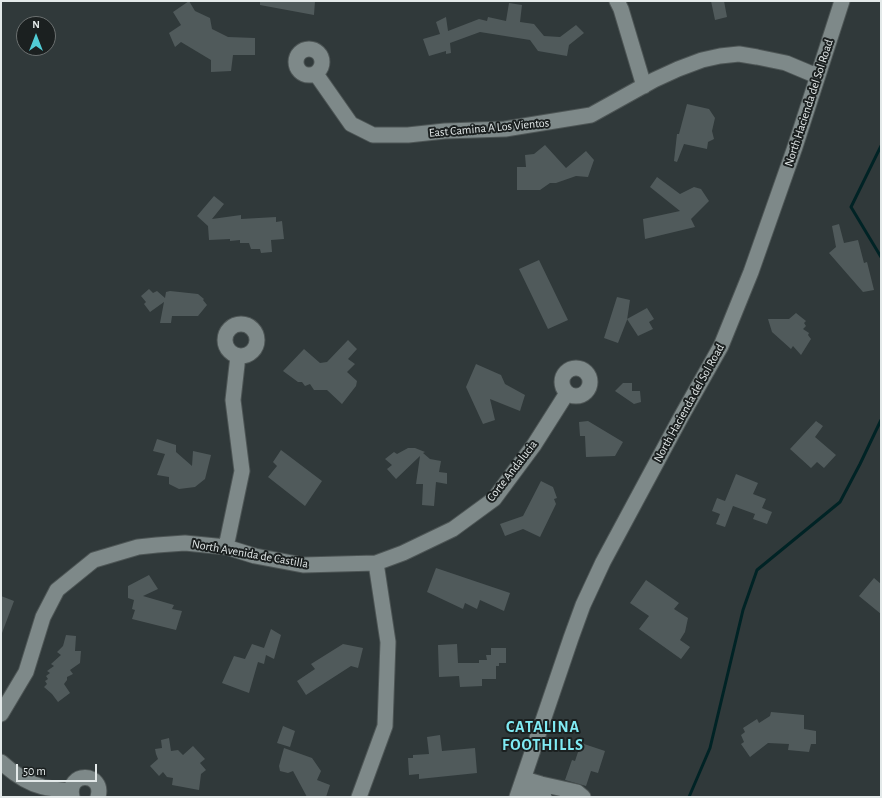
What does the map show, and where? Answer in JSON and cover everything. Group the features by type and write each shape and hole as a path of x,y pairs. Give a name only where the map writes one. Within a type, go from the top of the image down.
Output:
{"street":[{"path":"617,1 621,9 644,86"},
{"name":"North Hacienda del Sol Road","path":"520,788 583,605 603,562 721,346 751,272 795,147 842,1"},
{"name":"East Camina A Los Vientos","path":"316,74 351,124 373,135 408,135 505,129 591,115 678,69 702,60 720,56 739,54 786,63 817,76"},
{"path":"226,548 242,471 232,400 238,356"},
{"name":"Corte Andalucia","path":"376,563 403,553 453,529 494,499 534,445 567,393"},
{"name":"North Avenida de Castilla","path":"1,714 26,672 43,617 57,590 94,560 138,548 185,543 226,548 255,556 303,565 376,563"},
{"path":"358,797 385,726 388,642 376,563"},
{"path":"1,762 28,781 72,794 74,783 77,780 87,777 98,784 98,797"},
{"path":"520,788 541,784 577,792 583,797"},
{"path":"520,788 544,797"}],"building":[{"path":"189,1 195,11 210,18 212,29 228,37 255,38 255,55 233,55 231,71 211,72 211,60 181,42 175,47 169,33 181,25 173,12"},
{"path":"260,1 315,1 314,15 260,5"},
{"path":"711,1 724,1 727,17 715,20"},
{"path":"509,3 522,5 520,22 534,24 544,36 560,37 576,25 584,33 569,45 567,56 538,51 530,40 480,32 450,43 451,53 446,54 446,51 429,56 423,39 440,34 436,22 446,17 448,31 479,19 487,21 488,17 506,21"},
{"path":"687,104 709,109 715,118 712,131 714,139 708,142 707,149 684,144 677,162 674,161 677,134 679,134"},
{"path":"545,145 566,168 586,151 594,160 588,177 576,176 556,183 550,183 540,190 517,190 517,167 526,167 525,155 534,154"},
{"path":"657,177 680,194 694,187 701,189 709,201 691,219 695,227 645,239 643,219 680,211 650,187"},
{"path":"214,196 224,204 212,219 241,215 241,219 276,217 276,222 282,221 284,239 271,240 272,252 261,253 260,249 251,249 249,243 240,243 240,240 209,240 208,226 197,216"},
{"path":"839,224 844,243 858,240 864,263 867,262 874,290 863,292 829,253 836,247 832,226"},
{"path":"539,260 568,320 548,329 519,269"},
{"path":"149,289 153,293 157,291 165,298 166,292 170,291 198,294 204,299 203,300 207,305 198,316 172,316 171,323 160,323 164,302 150,312 144,304 146,302 141,296"},
{"path":"617,297 630,300 627,320 618,343 604,338"},
{"path":"647,308 654,319 649,322 653,329 638,336 627,319"},
{"path":"796,313 806,321 804,323 806,326 803,329 809,333 808,335 811,339 801,355 793,346 791,349 772,332 768,319 789,319"},
{"path":"348,340 357,349 348,359 355,364 347,372 357,381 356,386 342,404 327,390 314,390 310,384 305,386 302,382 298,382 283,371 304,349 320,363 327,362"},
{"path":"476,364 501,375 505,384 525,395 520,411 490,399 495,420 483,424 466,387"},
{"path":"623,383 632,383 632,391 640,391 641,402 634,404 615,391"},
{"path":"588,421 623,442 615,456 586,457 585,436 580,436 579,422"},
{"path":"816,421 823,426 815,437 836,455 824,468 817,462 811,468 790,449"},
{"path":"157,439 176,445 176,452 192,466 193,451 211,455 205,479 195,487 179,489 169,484 169,477 157,475 165,454 153,451"},
{"path":"408,448 415,448 425,452 423,453 430,459 441,461 439,472 447,473 447,484 436,482 434,506 422,505 423,484 416,484 420,456 396,479 387,469 392,465 385,459 394,452 397,454"},
{"path":"281,450 322,481 305,506 268,477 277,466 273,462"},
{"path":"736,474 758,483 753,494 766,499 762,508 772,512 767,524 753,519 755,514 733,506 725,527 716,524 720,514 712,511 717,498 725,501"},
{"path":"541,481 553,487 557,498 554,499 556,504 540,537 523,529 505,536 500,524 523,516"},
{"path":"436,568 510,593 504,611 480,600 477,609 465,603 463,609 427,592"},
{"path":"149,575 158,589 143,596 174,605 172,609 182,611 176,630 132,619 135,610 132,609 134,600 128,598 128,586"},
{"path":"874,578 881,584 881,614 859,596"},
{"path":"646,580 679,603 674,609 688,618 685,632 680,640 690,647 681,659 639,629 649,616 630,603"},
{"path":"1,596 14,601 2,633 1,633"},
{"path":"271,629 281,635 274,659 266,655 264,664 258,662 249,693 222,683 234,656 245,659 252,644 264,648"},
{"path":"66,635 76,636 75,651 81,651 80,663 70,670 73,674 67,677 64,684 70,693 58,702 44,687 47,684 45,681 48,679 46,676 50,673 47,671 54,666 51,664 61,655 57,652 63,646"},
{"path":"343,644 363,648 358,668 351,666 306,695 297,681 315,669 311,664"},
{"path":"457,644 458,663 479,663 479,660 487,660 486,655 491,655 491,648 506,648 506,663 499,663 499,666 496,666 496,679 482,679 482,686 460,687 459,676 439,677 438,645"},
{"path":"771,712 804,715 804,729 816,731 816,744 811,744 809,752 788,750 789,744 768,743 750,757 741,744 744,742 741,735 745,732 743,728 757,719 759,723 770,716"},
{"path":"283,726 295,731 290,747 277,743"},
{"path":"440,735 442,751 475,748 477,773 419,779 419,774 409,775 408,758 413,758 413,755 429,754 427,737"},
{"path":"169,738 171,751 178,750 183,755 193,746 205,759 200,763 206,770 201,774 199,790 172,785 173,778 167,777 163,772 159,776 150,766 158,759 155,749 162,748 161,740"},
{"path":"581,743 605,751 598,773 591,771 586,786 565,780 572,760 575,761"},
{"path":"284,748 312,758 321,771 317,780 330,785 326,797 307,797 293,771 288,773 280,771 279,766"}],"waterway":[{"path":"881,146 851,207 881,257"},
{"path":"689,797 710,748 743,610 757,570 840,502 881,420"}],"district":[{"name":"CATALINA FOOTHILLS","path":"543,736"}]}
